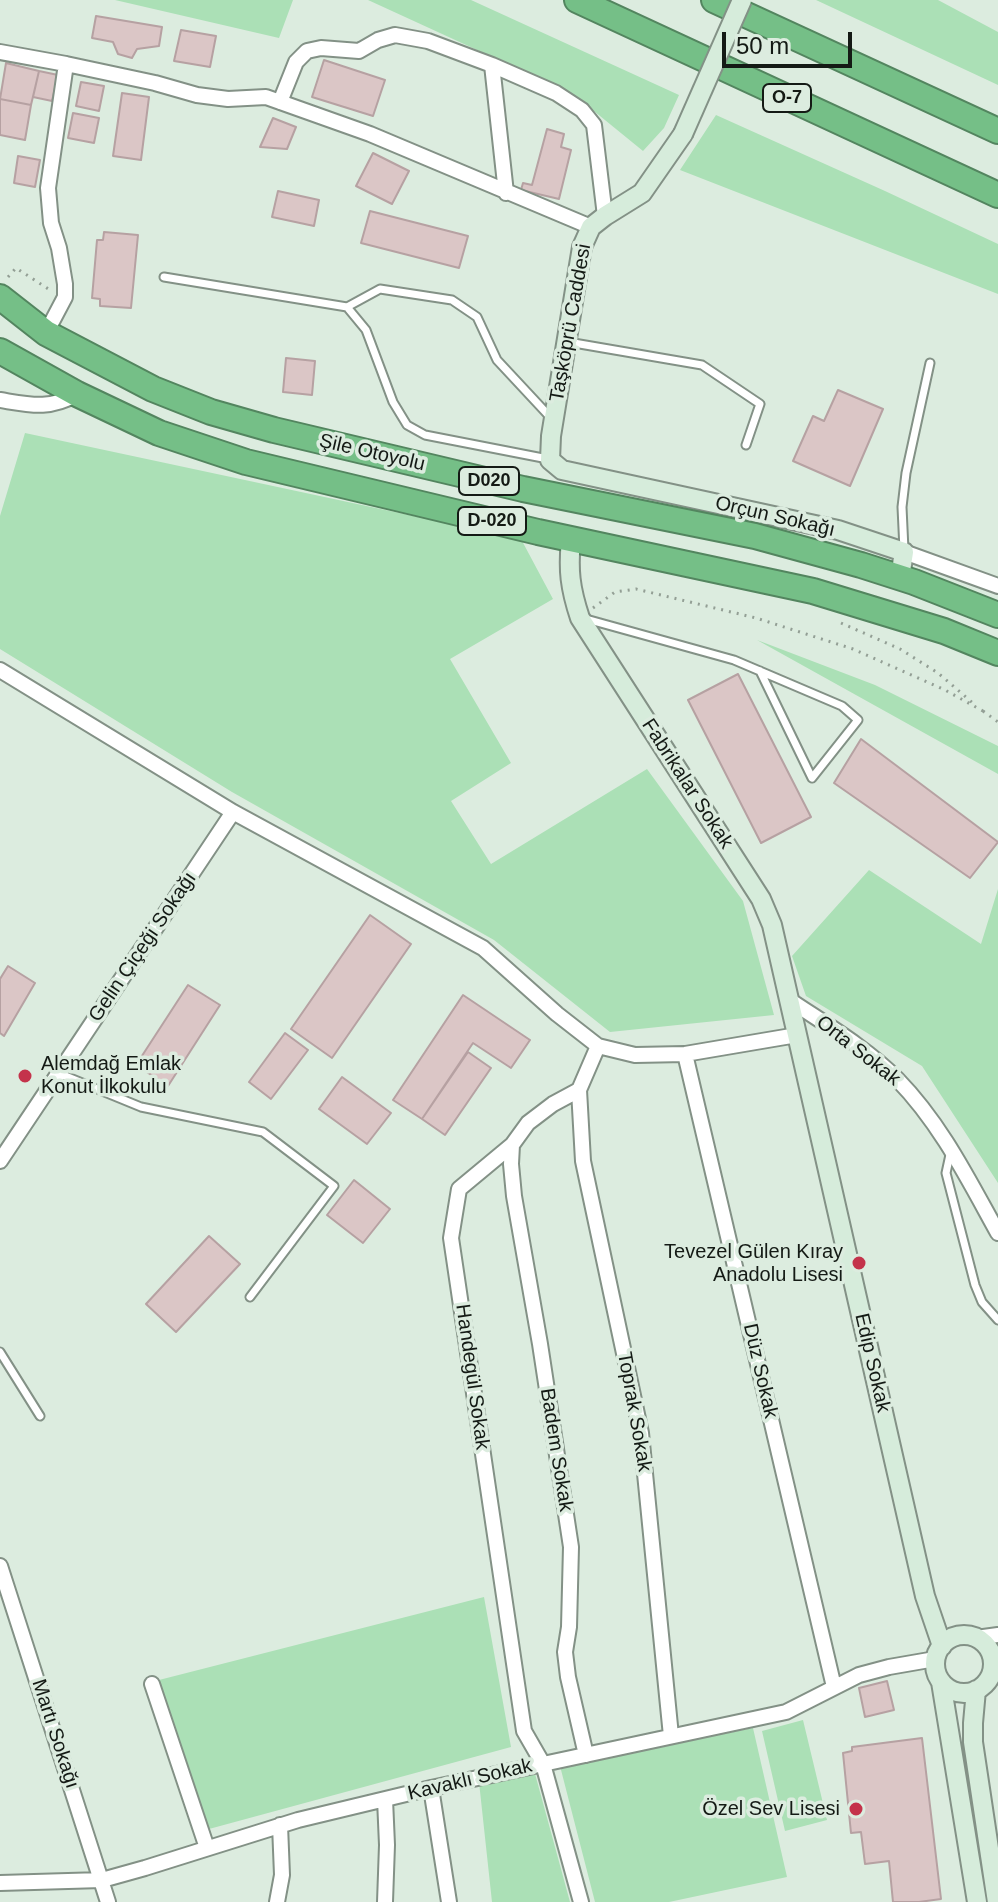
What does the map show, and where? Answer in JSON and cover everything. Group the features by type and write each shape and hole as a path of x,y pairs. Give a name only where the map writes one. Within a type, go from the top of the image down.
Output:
{"highway":[{"name":"O-7","path":"577,0 998,195"},
{"path":"714,0 998,131"},
{"name":"Şile Otoyolu","path":"0,297 46,333 153,389 211,412 274,430 535,491 755,536 900,577 998,615"},
{"name":"Şile Otoyolu","path":"0,351 77,394 159,433 246,462 571,539 813,591 944,631 998,653"}],"main road":[{"path":"598,222 642,193 683,134 742,0"},
{"name":"Taşköprü Caddesi","path":"550,460 553,421 582,247 598,222"},
{"name":"Orçun Sokağı","path":"550,460 562,470 838,530 904,552"},
{"name":"Fabrikalar Sokak","path":"571,539 568,565 572,594 580,618 761,899 772,925 797,1035"},
{"path":"900,577 904,552"},
{"name":"Edip Sokak","path":"797,1035 925,1596 953,1645"},
{"path":"953,1645 990,1650 995,1665 984,1685 967,1693 948,1689 937,1675 953,1645"},
{"path":"941,1682 977,1902"},
{"path":"976,1690 973,1742 997,1902"}],"street":[{"path":"0,52 155,83 197,95 228,99 266,97 280,102 370,134 506,193 598,222 594,125 582,110 556,93 492,65 428,41 395,35 359,51 321,48 307,51 296,62 280,102"},
{"path":"46,333 65,297 59,248 51,223 48,188 66,64"},
{"path":"492,65 506,193"},
{"path":"0,400 41,406 62,403 77,394"},
{"name":"Orçun Sokağı","path":"904,552 998,586"},
{"path":"0,670 233,812 483,948 598,1046 635,1055 685,1054 797,1035"},
{"name":"Gelin Çiçeği Sokağı","path":"0,1161 233,812"},
{"name":"Orta Sokak","path":"788,999 866,1052 915,1099 951,1149 998,1233"},
{"path":"579,1090 598,1046"},
{"name":"Düz Sokak","path":"685,1054 834,1687"},
{"name":"Handegül Sokak","path":"579,1090 528,1123 512,1145 459,1189 451,1238 524,1731 543,1764 581,1902"},
{"name":"Toprak Sokak","path":"579,1090 583,1161 641,1433 671,1736"},
{"name":"Badem Sokak","path":"512,1145 514,1196 571,1547 569,1627 565,1652 586,1755"},
{"name":"Martı Sokağı","path":"0,1566 108,1902"},
{"name":"Kavaklı Sokak","path":"0,1883 102,1880 280,1825 385,1799 786,1712 859,1675 953,1645 998,1635"},
{"path":"152,1684 207,1848"},
{"path":"431,1788 449,1902"},
{"path":"385,1799 385,1902"},
{"path":"277,1902 282,1875 280,1825"}],"lane":[{"path":"164,277 347,307 380,289 452,300 477,317 497,360 553,421"},
{"path":"347,307 366,330 393,402 407,425 425,435 550,460"},
{"path":"566,342 702,365 760,404 746,445"},
{"path":"904,552 902,507 906,473 930,363"},
{"path":"580,618 734,660 760,671 842,706 858,720 812,778 760,671"},
{"path":"58,1073 141,1107 263,1132 334,1186 250,1297"},
{"path":"951,1149 946,1173 975,1285 982,1302 998,1320"},
{"path":"0,1352 40,1416"}],"path":[{"path":"16,268 48,289"},
{"path":"580,618 615,592 636,589 756,618 853,649 945,690 983,711"},
{"path":"833,619 900,649 938,673 998,722"}],"green space":[{"path":"115,0 293,0 279,38"},
{"path":"368,0 471,0 679,95 664,128 643,151 573,94"},
{"path":"816,0 938,0 998,32 998,85"},
{"path":"716,115 998,244 998,294 680,170"},
{"path":"25,433 521,539 553,599 450,659 511,763 451,801 491,864 647,769 743,901 774,1015 610,1032 494,940 232,792 0,649 0,516"},
{"path":"757,640 875,685 998,746 998,774"},
{"path":"869,870 981,944 998,889 998,1183 922,1066 806,996 792,956"},
{"path":"484,1597 511,1747 209,1829 159,1680"},
{"path":"803,1720 827,1820 785,1831 762,1731"},
{"path":"753,1728 787,1877 669,1902 595,1902 560,1766"},
{"path":"534,1770 570,1902 492,1902 479,1782"}],"building":[{"path":"96,16 162,27 159,46 137,49 132,58 118,54 113,42 92,38"},
{"path":"181,30 216,36 210,67 174,61"},
{"path":"324,60 385,80 373,116 312,97"},
{"path":"6,63 39,71 31,105 0,99"},
{"path":"39,71 58,75 52,101 33,97"},
{"path":"81,82 104,86 99,111 76,106"},
{"path":"122,93 149,97 141,160 113,156"},
{"path":"0,99 31,105 25,140 0,135"},
{"path":"73,113 99,118 94,143 68,138"},
{"path":"273,118 296,127 287,149 260,147"},
{"path":"547,129 564,134 561,147 571,150 559,199 521,190 523,183 532,185"},
{"path":"373,153 409,171 392,204 356,186"},
{"path":"18,156 40,160 35,187 14,183"},
{"path":"278,191 319,200 314,226 272,217"},
{"path":"370,211 468,236 459,268 361,243"},
{"path":"104,232 138,235 131,308 100,306 100,299 92,298 97,240 103,240"},
{"path":"286,358 315,361 312,395 283,392"},
{"path":"838,390 883,409 850,486 793,461 813,416 824,421"},
{"path":"738,674 811,817 761,843 688,700"},
{"path":"861,739 998,842 970,878 834,783"},
{"path":"370,915 411,944 332,1058 291,1029"},
{"path":"8,966 35,983 4,1036 0,1033 0,979"},
{"path":"188,985 220,1005 168,1086 136,1065"},
{"path":"463,995 530,1040 511,1068 473,1043 422,1119 393,1100"},
{"path":"285,1033 308,1050 271,1099 249,1082"},
{"path":"468,1052 491,1068 445,1135 422,1119"},
{"path":"342,1077 391,1113 367,1144 319,1109"},
{"path":"354,1180 390,1209 363,1243 327,1215"},
{"path":"209,1236 240,1264 176,1332 146,1304"},
{"path":"887,1681 894,1710 865,1717 859,1688"},
{"path":"922,1738 941,1899 893,1902 889,1861 865,1864 861,1832 851,1833 843,1753 852,1751 852,1747"}],"place":[{"name":"Alemdağ Emlak Konut İlkokulu","path":"25,1076"},
{"name":"Tevezel Gülen Kıray Anadolu Lisesi","path":"859,1263"},
{"name":"Özel Sev Lisesi","path":"856,1809"}]}
